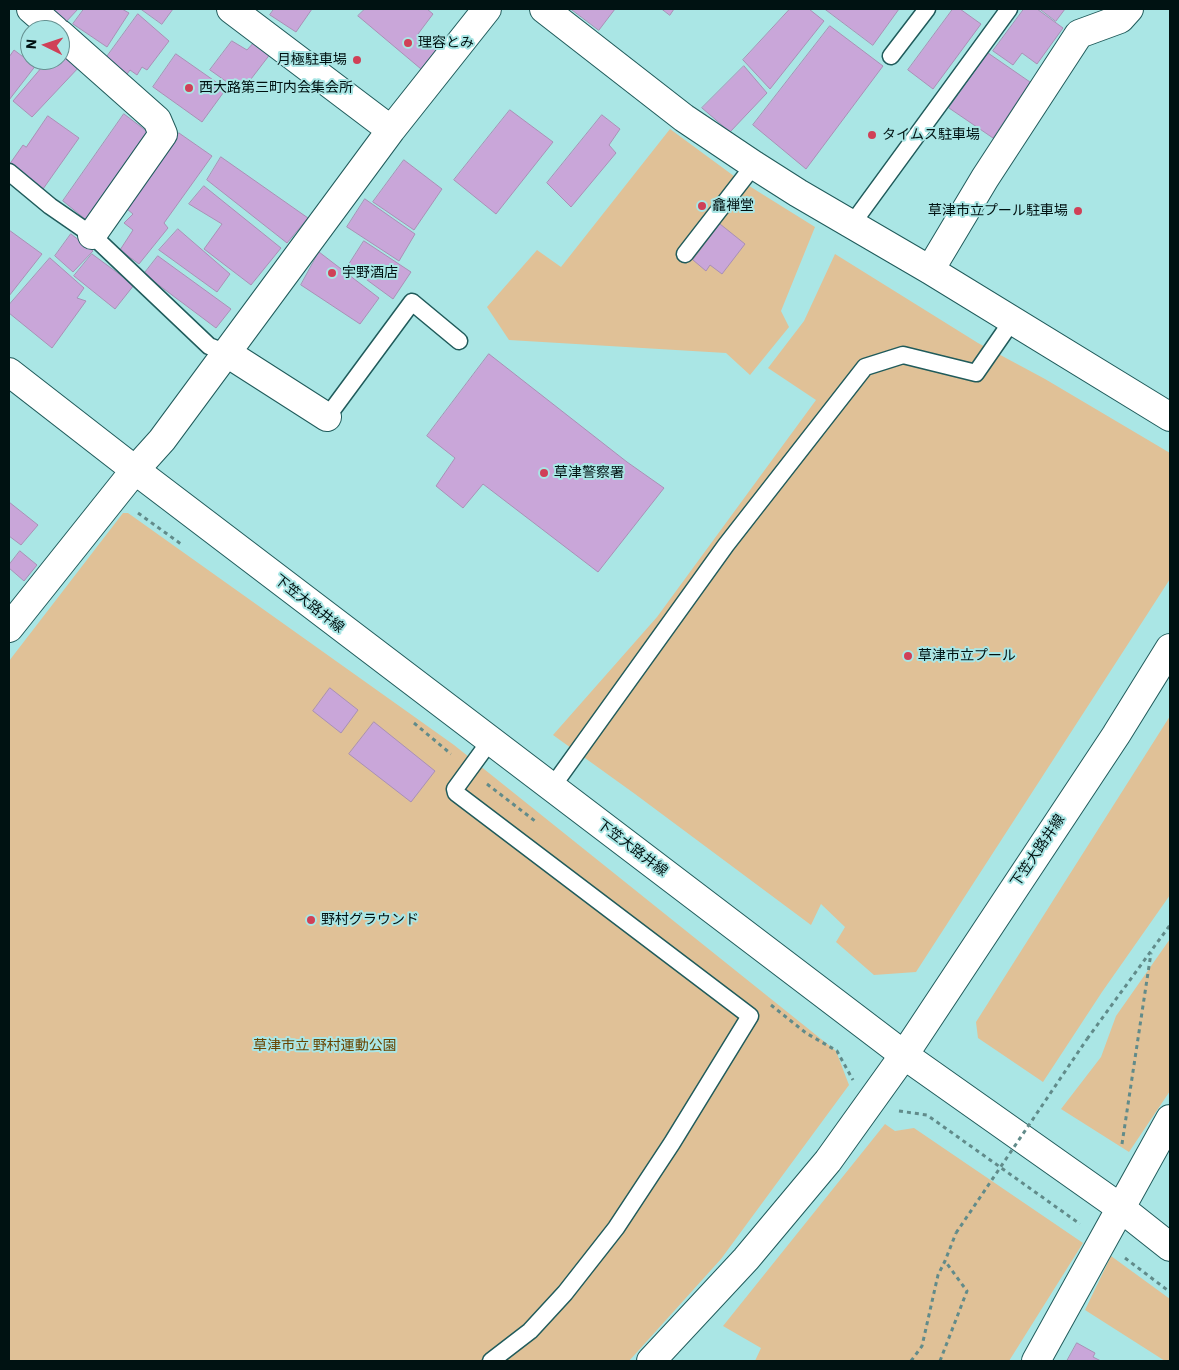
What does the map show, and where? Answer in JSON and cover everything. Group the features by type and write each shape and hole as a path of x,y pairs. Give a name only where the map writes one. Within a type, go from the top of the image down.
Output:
{"street":[{"path":"32,9 44,20"},
{"path":"9,628 135,470 162,440 391,130 487,9"},
{"path":"544,9 684,118 754,166 930,270 1170,417"},
{"path":"930,270 985,178 1079,34 1120,20 1129,9"},
{"path":"247,14 391,130"},
{"path":"70,43 157,120 163,134 92,234"},
{"path":"227,353 327,417"},
{"name":"下笠大路井線","path":"9,372 346,632 904,1055 1116,735 1170,648"},
{"path":"651,1361 746,1259 828,1162 904,1055 1122,1209 1170,1247"},
{"path":"1036,1361 1122,1209 1170,1119"}],"lane":[{"path":"891,56 927,9"},
{"path":"852,224 1009,9"},
{"path":"685,254 754,166"},
{"path":"9,172 50,206 92,234 209,346 227,353"},
{"path":"327,417 412,302 459,341"},
{"path":"552,787 726,545 865,367 903,355 976,373 1012,321"},
{"path":"490,741 455,789 456,793 750,1016 672,1144 616,1228 566,1293 530,1331 490,1361"}],"path":[{"path":"469,770 538,824"},
{"path":"911,1361 922,1346 938,1275 956,1232 1087,1039 1170,926"},
{"path":"1122,1146 1151,953"},
{"path":"770,1004 806,1034 837,1051 854,1082 894,1110 927,1116 1170,1292"},
{"path":"940,1361 967,1291 945,1261"}],"green space":[{"path":"670,129 738,179 815,227 781,311 789,327 750,375 726,353 509,340 487,307 537,250 561,267"},
{"name":"草津市立プール","path":"835,254 978,343 1045,379 1170,453 1170,579 916,972 874,975 836,942 845,927 821,904 811,925 553,735 657,617 816,400 768,368 804,321"},
{"name":"草津市立 野村運動公園","path":"123,513 128,513 454,745 836,1051 849,1085 721,1259 629,1361 9,1361 9,661"},
{"path":"1170,716 1170,895 1102,992 1043,1082 978,1038 976,1022"},
{"path":"1170,939 1170,1091 1129,1152 1061,1109 1101,1057 1116,1016"},
{"path":"885,1124 895,1131 914,1128 1083,1243 1009,1361 755,1361 761,1348 723,1326"},
{"path":"1111,1256 1170,1299 1170,1361 1165,1361 1085,1310"}],"building":[{"path":"45,9 78,9 68,20 61,20"},
{"path":"84,9 122,9 129,13 107,47 73,24"},
{"path":"141,9 173,9 162,24"},
{"path":"274,9 312,9 296,32 270,15"},
{"name":"理容とみ","path":"365,9 427,9 433,14 418,34 436,51 421,69 358,16"},
{"path":"571,9 615,9 599,30"},
{"path":"662,9 674,9 670,15"},
{"path":"790,9 809,9 824,21 770,89 743,60"},
{"path":"825,9 899,9 873,45"},
{"path":"953,9 960,9 981,24 933,89 908,70"},
{"path":"1024,9 1037,9 1063,28 1037,64 1022,53 1013,65 993,51"},
{"path":"1040,9 1065,9 1056,21"},
{"path":"138,14 169,41 147,70 142,67 137,75 130,70 124,78 106,58"},
{"path":"830,26 883,66 806,169 753,125"},
{"path":"232,41 247,50 255,41 271,53 241,92 210,70"},
{"path":"14,50 20,54 20,70 32,70 9,100 9,57"},
{"path":"988,53 1030,82 993,138 949,108"},
{"name":"西大路第三町内会集会所","path":"176,54 226,89 202,122 153,87"},
{"path":"70,58 80,66 32,117 13,101 39,70 70,70"},
{"path":"744,66 767,93 730,132 702,108"},
{"path":"510,110 553,142 496,214 454,180"},
{"path":"124,114 153,136 90,223 63,201"},
{"path":"602,115 620,129 609,145 616,153 571,207 547,183"},
{"path":"48,116 79,138 43,189 9,165 23,145 26,147"},
{"path":"179,133 212,156 164,223 168,228 139,264 120,250 133,230 124,223 133,214 127,209"},
{"path":"221,157 308,218 287,243 207,180"},
{"path":"404,160 442,189 414,230 373,202"},
{"path":"204,186 281,248 251,285 204,249 222,224 189,204"},
{"path":"365,199 415,234 399,261 347,227"},
{"path":"720,224 745,244 722,274 710,265 706,271 693,260"},
{"path":"178,229 230,274 217,292 159,250"},
{"path":"9,230 42,254 9,296"},
{"path":"71,234 93,251 73,272 55,256"},
{"path":"364,241 411,272 393,299 348,266"},
{"path":"319,252 379,298 360,324 301,285"},
{"path":"92,254 134,285 115,309 74,276"},
{"path":"158,256 231,309 216,328 144,274"},
{"path":"50,258 84,288 77,298 86,301 52,348 9,313 9,305"},
{"name":"草津警察署","path":"489,354 627,462 664,488 598,572 483,484 463,508 436,486 455,458 427,436"},
{"path":"9,502 38,525 21,545 9,536"},
{"path":"20,551 37,565 24,581 9,568 9,565"},
{"path":"330,688 358,710 341,733 313,711"},
{"path":"374,722 435,771 411,802 349,754"},
{"path":"1077,1343 1095,1353 1093,1357 1101,1361 1067,1361"}],"place":[{"name":"理容とみ","path":"408,43"},
{"name":"月極駐車場","path":"357,60"},
{"name":"西大路第三町内会集会所","path":"189,88"},
{"name":"タイムス駐車場","path":"872,135"},
{"name":"龕禅堂","path":"702,206"},
{"name":"草津市立プール駐車場","path":"1078,211"},
{"name":"宇野酒店","path":"332,273"},
{"name":"草津警察署","path":"544,473"},
{"name":"草津市立プール","path":"908,656"},
{"name":"野村グラウンド","path":"311,920"}]}
